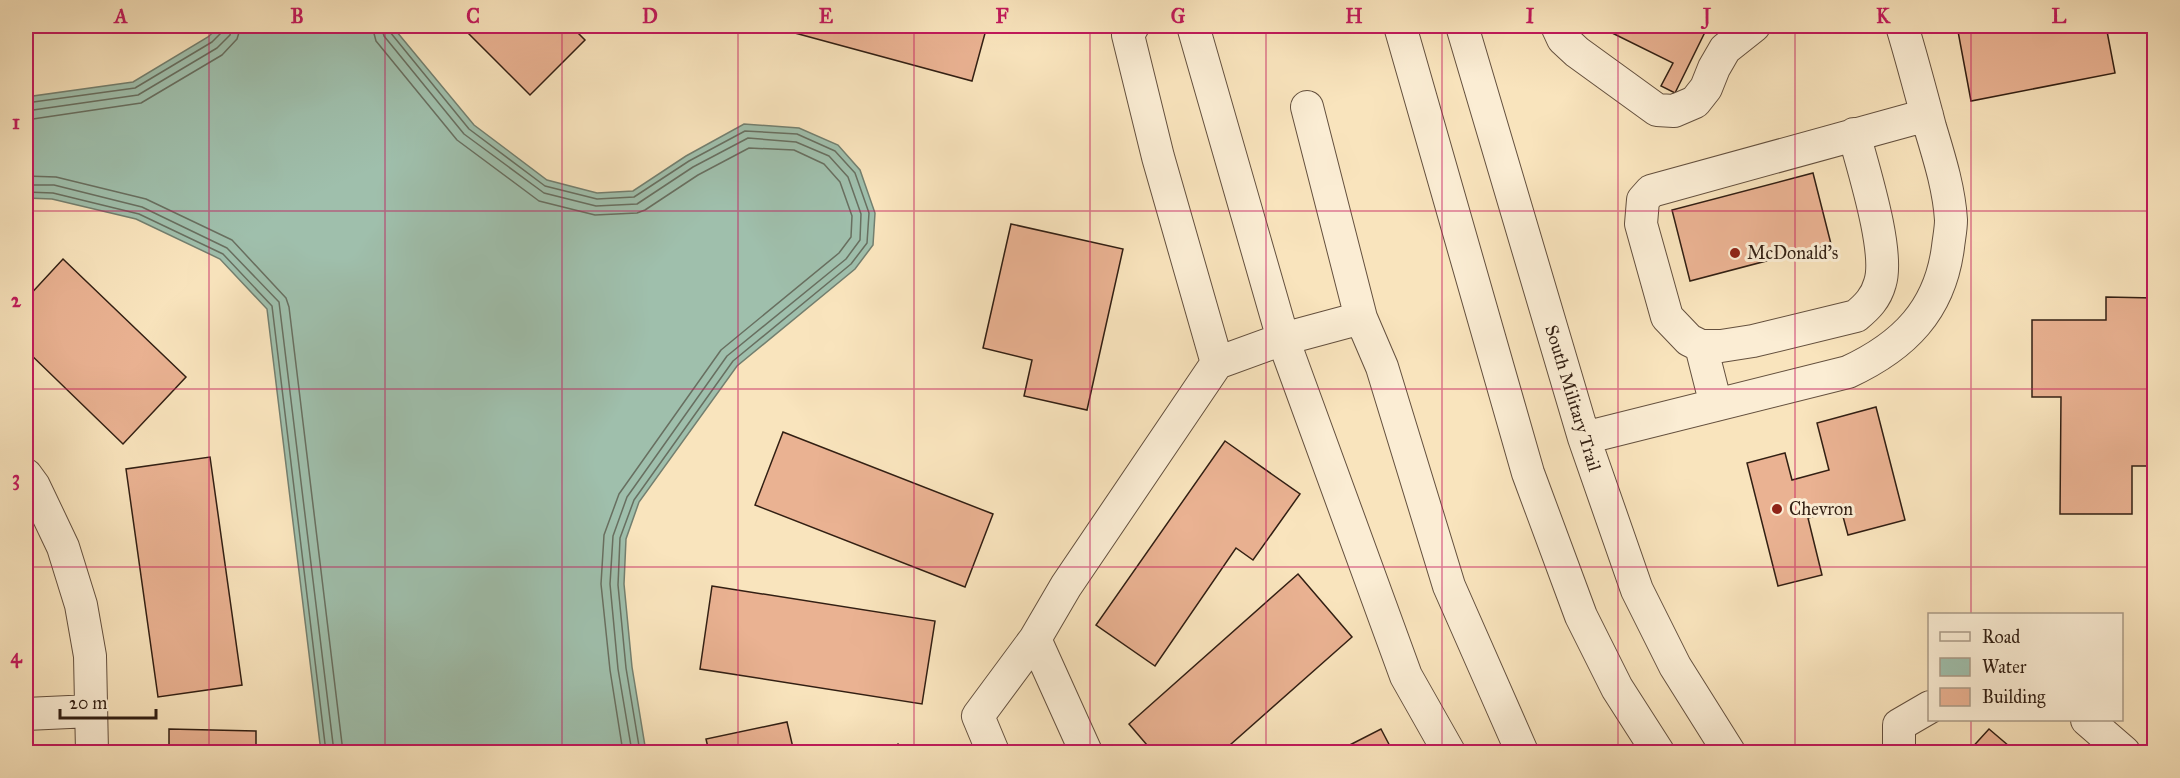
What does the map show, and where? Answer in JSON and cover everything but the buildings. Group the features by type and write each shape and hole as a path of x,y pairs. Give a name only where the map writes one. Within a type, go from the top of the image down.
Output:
{"street":[{"path":"1133,26 1128,35 1158,157 1217,363"},
{"path":"1193,26 1283,339 1406,676 1449,753"},
{"path":"1401,26 1528,473 1581,616 1617,688 1659,753"},
{"name":"South Military Trail","path":"1462,26 1584,438 1637,590 1675,666 1729,753"},
{"path":"1557,26 1563,39 1577,52 1657,110 1674,111 1695,102 1706,88 1725,49 1754,26"},
{"path":"1584,438 1848,372 1874,360 1901,341 1921,318 1937,293 1946,262 1951,222 1947,186 1902,26"},
{"path":"1306,107 1360,318 1382,367 1449,586 1522,753"},
{"path":"1854,134 1878,230 1882,257 1881,282 1868,307 1856,316 1721,346 1701,346 1689,340 1667,317 1641,224 1643,200 1651,191 1854,134 1927,115"},
{"path":"993,753 978,716 1035,639 1066,586 1217,363 1283,339 1360,318"},
{"path":"1701,346 1716,405"},
{"path":"26,475 34,486 63,547 81,605 90,656 92,753"},
{"path":"1035,639 1086,753"},
{"path":"1899,753 1899,725 1928,708"},
{"path":"26,714 91,711"},
{"path":"2089,721 2124,753"}],"water":[{"path":"220,26 392,26 474,125 547,180 597,193 633,191 686,156 744,124 799,128 838,145 860,170 875,213 873,245 855,269 737,366 639,502 626,539 624,584 632,667 646,752 321,752 267,309 220,259 136,219 52,199 26,198 26,97 133,82 208,37"}],"place":[{"name":"McDonald's","path":"1735,253"},
{"name":"Chevron","path":"1777,509"}]}
